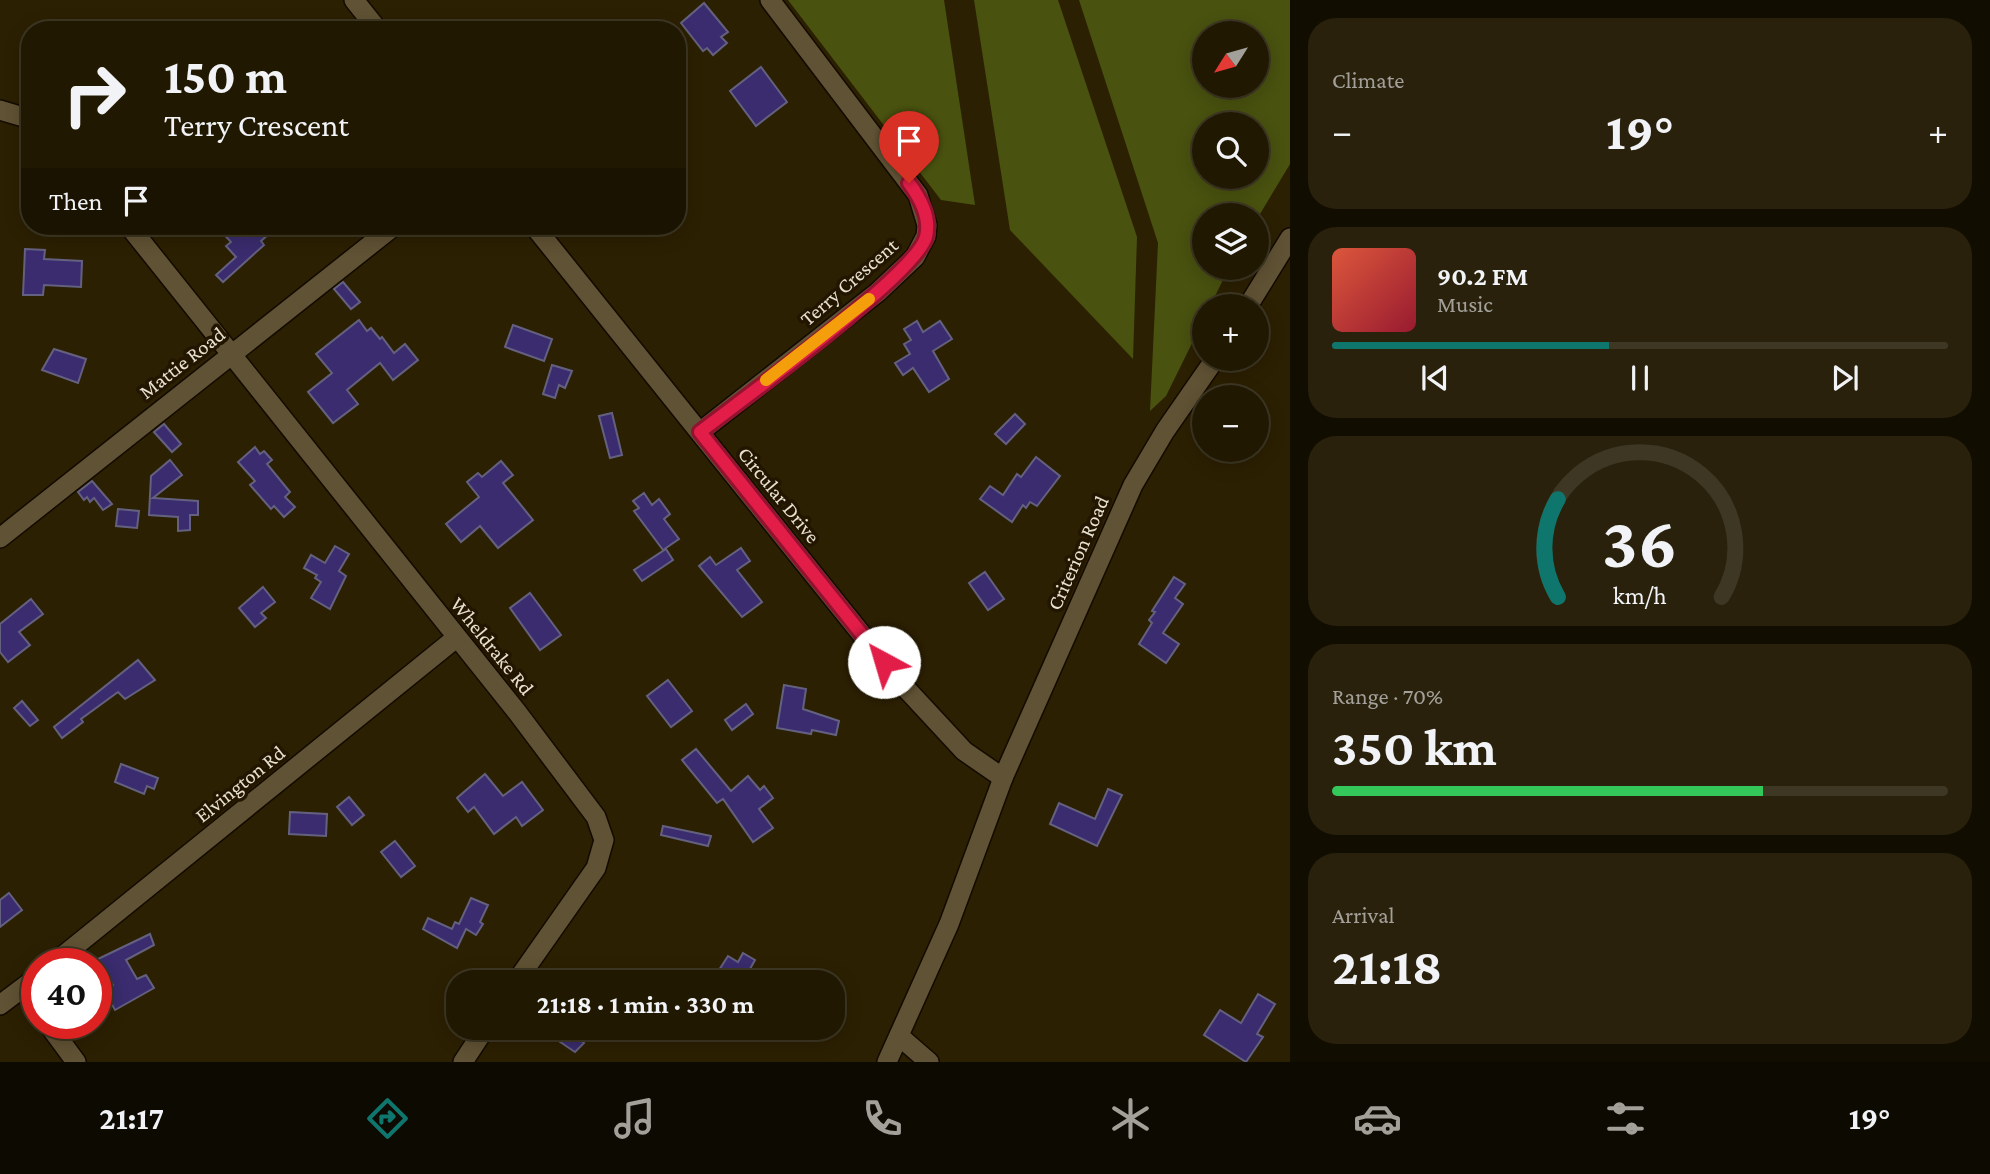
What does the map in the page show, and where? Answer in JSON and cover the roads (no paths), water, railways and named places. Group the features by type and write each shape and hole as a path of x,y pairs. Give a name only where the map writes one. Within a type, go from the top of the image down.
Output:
{"street":[{"path":"354,0 371,21"},
{"name":"Terry Crescent","path":"700,432 878,292 915,257 926,236 926,215 918,195 770,0"},
{"path":"0,110 21,116"},
{"name":"Wheldrake Rd","path":"137,235 596,817 604,840 596,868 524,970"},
{"name":"Mattie Road","path":"0,538 382,235"},
{"name":"Circular Drive","path":"541,235 928,715 964,751 1003,778"},
{"path":"1255,294 1290,238"},
{"name":"Criterion Road","path":"887,1062 949,924 1003,778 1133,485 1165,431 1207,371"},
{"name":"Elvington Rd","path":"73,948 456,638"},
{"path":"0,1005 21,989"},
{"path":"899,1036 929,1062"},
{"path":"59,1039 76,1062"},
{"path":"463,1062 477,1040"}]}
